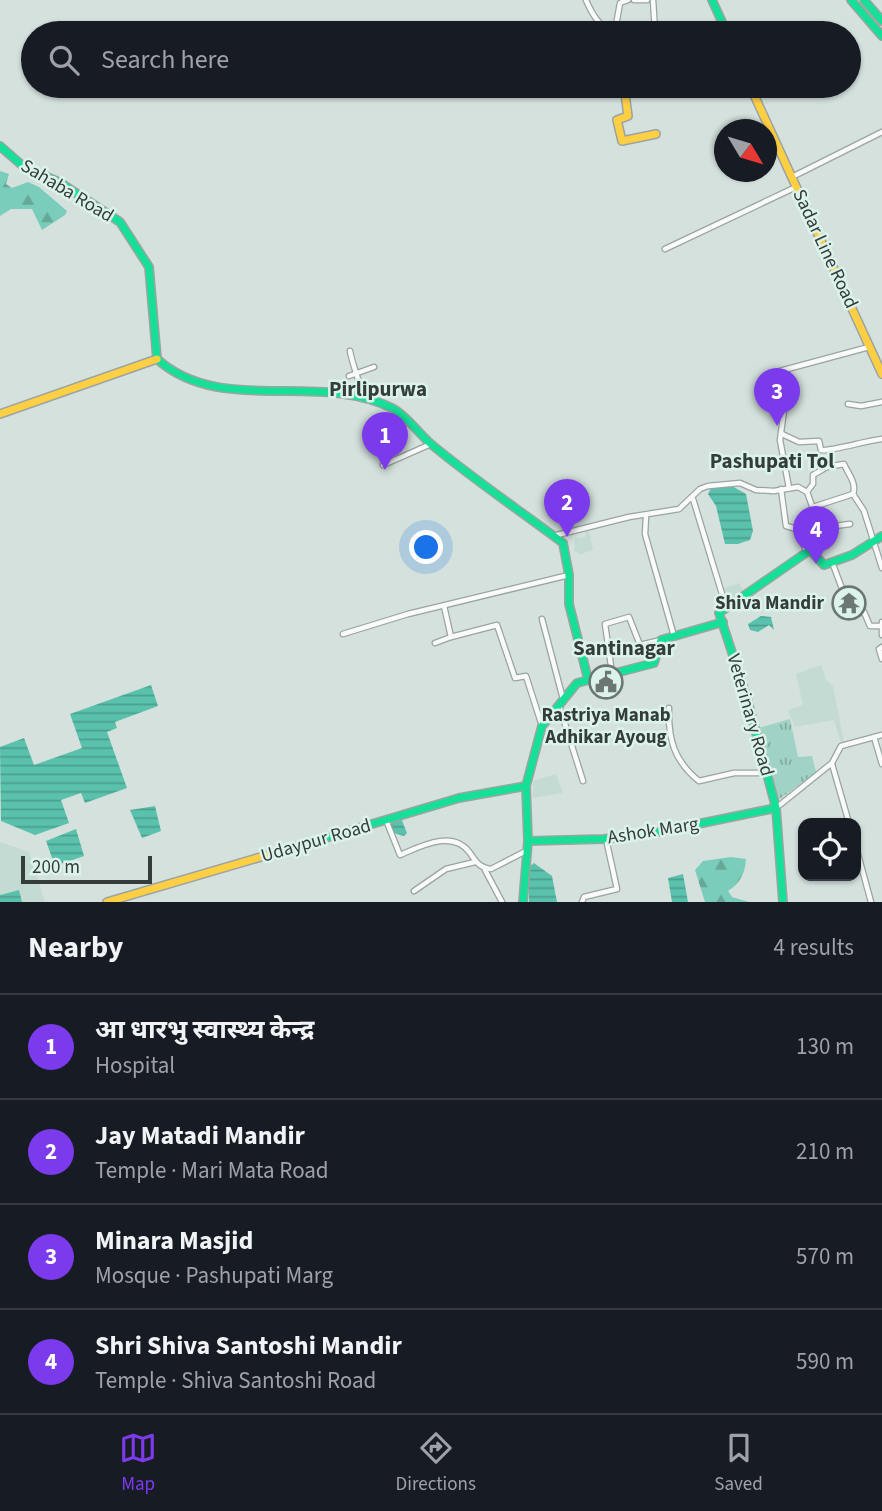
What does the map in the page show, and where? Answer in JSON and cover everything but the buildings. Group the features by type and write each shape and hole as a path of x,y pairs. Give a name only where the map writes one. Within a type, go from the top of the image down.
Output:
{"main road":[{"path":"712,0 721,21"},
{"path":"851,0 882,36"},
{"path":"864,0 882,21"},
{"path":"626,98 628,116 617,120 622,141 656,134"},
{"name":"Sadar Line Road","path":"755,98 882,374"},
{"name":"Sahaba Road","path":"0,146 24,167 59,182 120,222 149,267 158,359"},
{"path":"0,414 158,359 179,376 202,386 341,393 393,408 431,444 557,535 566,551 569,604 588,679"},
{"path":"523,902 528,841 526,786 537,736 577,683 654,663 659,658 661,640 723,622 719,613 726,607 759,589 771,576 808,552 824,565 852,555 878,538"},
{"name":"Veterinary Road","path":"723,622 776,808 783,902"},
{"name":"Udaypur Road","path":"107,902 459,798 526,786"},
{"name":"Ashok Marg","path":"528,841 606,839 659,832 776,808"}],"street":[{"path":"586,0 597,21"},
{"path":"617,21 620,3 628,0"},
{"path":"634,0 647,0"},
{"path":"653,0 654,21"},
{"path":"792,178 882,132"},
{"path":"665,249 796,187"},
{"path":"789,488 782,434 786,395 780,371 870,350 882,351"},
{"path":"350,351 362,399"},
{"path":"349,376 374,367"},
{"path":"848,404 862,406 882,402"},
{"path":"782,434 799,442 819,441 821,450 825,452 848,444 882,439"},
{"path":"383,465 431,444"},
{"path":"807,492 813,484 813,475 827,467 844,464 853,484 853,494 878,538 882,568"},
{"path":"557,535 629,517 679,509 693,499 700,489 740,483 756,490 798,487 807,492 820,528 808,552"},
{"path":"780,489 786,526 797,529 808,552"},
{"path":"813,508 853,494"},
{"path":"693,499 726,607"},
{"path":"646,516 645,534 674,636"},
{"path":"820,528 850,524"},
{"path":"832,562 852,615 864,612 870,626 881,624 882,635"},
{"path":"343,635 444,606 569,575"},
{"path":"444,606 452,637"},
{"path":"612,673 606,624 629,617 640,645 661,640"},
{"path":"542,619 583,781"},
{"path":"435,643 497,625 515,678 526,677 542,726"},
{"path":"882,647 879,649 882,659"},
{"path":"668,708 668,728 673,750 684,768 699,781 734,774 767,773"},
{"path":"776,808 832,763 841,746 882,735"},
{"path":"874,737 882,764"},
{"path":"832,763 848,818"},
{"path":"386,820 400,855 443,840 463,846 484,869 502,902"},
{"path":"582,902 584,897 617,889 606,839"},
{"path":"484,869 491,869 526,851"},
{"path":"414,891 446,869 475,862"},
{"path":"861,865 871,902"}],"shaded area":[{"path":"732,486 746,494 753,531 750,540 725,544 716,506 708,494 711,488"},
{"path":"589,531 593,550 581,554 574,551 575,538 586,537 585,532"},
{"path":"740,583 744,594 725,602 721,589"},
{"path":"761,616 771,617 774,630 769,625 758,632 750,630 748,624"},
{"path":"821,665 826,680 833,686 844,742 841,743 834,720 795,727 788,710 803,705 796,674"},
{"path":"151,685 158,706 115,722 117,728 107,732 127,788 85,803 81,793 61,800 69,823 35,835 1,821 0,747 24,738 34,765 82,748 70,714"},
{"path":"556,774 563,793 533,798 533,781"},
{"path":"155,806 161,831 142,838 130,810"},
{"path":"401,818 407,833 404,836 393,833 390,824"},
{"path":"76,829 84,856 55,866 46,841"},
{"path":"0,842 29,852 45,902 0,902"},
{"path":"534,863 552,876 557,902 529,902 529,867"},
{"path":"683,874 688,902 672,902 668,878"},
{"path":"19,890 22,902 0,902 0,895"}],"green space":[{"path":"0,171 9,174 6,184 12,188 28,182 39,187 67,211 65,215 42,230 32,209 11,209 0,216"},
{"path":"790,719 798,757 812,756 816,772 777,801 758,728"},
{"path":"731,857 746,859 741,878 728,891 732,897 749,902 705,902 695,870 703,861"}],"traffic: fast":[{"path":"712,0 722,21"},
{"path":"851,0 882,36"},
{"path":"864,0 882,21"},
{"path":"0,146 24,167 59,182 120,222 149,267 157,359"},
{"path":"157,359 182,376 210,386 240,390 333,393 364,398 397,411 447,457 563,543 569,575 569,604 588,679"},
{"path":"783,902 776,808 746,695 719,613 810,550 824,565 852,555 882,536"},
{"path":"523,902 528,841 526,786 542,726 577,683 654,663 661,640 723,622"},
{"path":"312,842 459,798 526,786"},
{"path":"528,841 604,839 659,832 776,808"}],"traffic: slow":[{"path":"626,98 628,116 617,120 622,141 656,134"},
{"path":"756,98 882,374"},
{"path":"0,414 157,359"},
{"path":"107,902 312,842"}],"place":[{"name":"Minara Masjid","path":"777,426"},
{"name":"आ धारभु स्वास्थ्य केन्द्र","path":"385,470"},
{"name":"Jay Matadi Mandir","path":"567,537"},
{"name":"Shri Shiva Santoshi Mandir","path":"816,564"},
{"name":"Shiva Mandir","path":"849,603"},
{"name":"Rastriya Manab Adhikar Ayoug","path":"606,682"}],"district":[{"name":"Pirlipurwa","path":"378,389"},
{"name":"Pashupati Tol","path":"772,461"},
{"name":"Santinagar","path":"624,648"}]}
